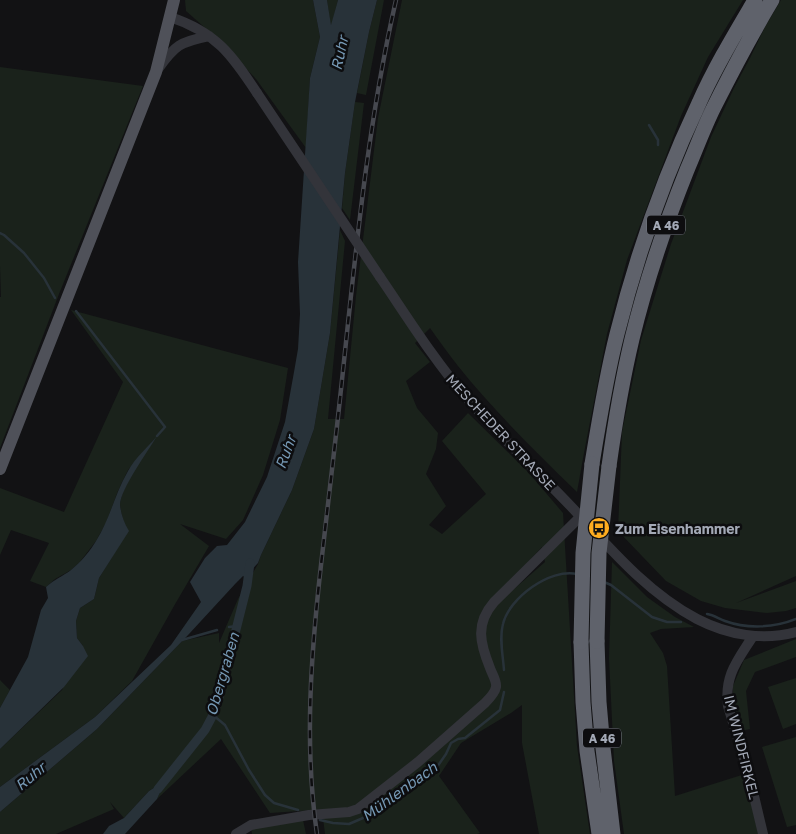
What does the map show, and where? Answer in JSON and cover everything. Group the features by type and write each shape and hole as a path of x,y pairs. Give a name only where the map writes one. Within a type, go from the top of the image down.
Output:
{"highway":[{"name":"A 46","path":"599,834 587,751 581,642 583,553 592,464 601,410 617,335 654,212 699,102 717,66 755,0"},
{"name":"A 46","path":"613,834 602,748 597,641 599,553 608,466 616,419 632,338 669,218 696,147 714,108 772,0"}],"main road":[{"path":"0,469 156,72 174,0"}],"street":[{"name":"MESCHEDER STRASSE","path":"170,17 189,24 209,36 232,56 423,341 456,385 482,415 634,572 672,603 698,619 714,626 733,633 754,636 770,636 796,632"},
{"path":"156,72 166,58 179,46 209,36"},
{"path":"236,834 251,825 358,809 418,762 485,703 496,687 482,648 481,628 486,614 494,602 580,517"},
{"name":"IM WINDFIRKEL","path":"754,636 731,672 727,696 728,706 749,775 763,834"}],"shaded area":[{"path":"185,0 313,0 320,37 310,78 306,148 256,79 220,41 186,11"},
{"path":"327,0 338,0 331,27"},
{"path":"377,0 384,0 366,95 357,93"},
{"path":"402,0 743,0 708,57 681,116 627,260 607,334 577,492 486,399 458,366 430,328 415,343 430,362 406,381 417,408 438,433 436,449 426,474 446,506 429,525 442,534 486,494 442,441 468,413 528,472 563,513 577,746 590,834 539,834 522,743 522,705 461,743 439,776 480,833 477,834 325,834 323,818 358,805 345,808 270,813 221,739 157,799 164,782 149,791 124,818 110,802 114,809 56,834 0,834 0,812 97,729 182,641 219,633 219,643 238,599 258,564 292,490 314,429 330,333 340,230 345,241 328,419 344,419 356,296 378,118","holes":["542,547 545,562 506,596 504,588"]},
{"path":"781,0 796,0 796,576 736,603 796,581 796,608 767,613 725,608 701,601 666,581 618,531 622,432 641,340 671,244 711,137 765,27"},
{"path":"0,67 143,86 59,294 0,448 1,297"},
{"path":"355,102 364,103 350,220 342,208"},
{"path":"71,310 288,368 280,420 263,475 243,520 226,539 180,524 209,546 132,681 95,717 0,787 0,749 62,690 83,646 77,638 76,621 80,608 94,599 99,578 128,531 121,512 121,498 134,472 154,440 128,470 106,523 96,541 71,570 55,579 46,587 30,581 49,543 11,530 0,555 0,488 64,512 123,382"},
{"path":"612,562 647,597 675,617 694,627 661,629 650,633 663,653 667,666 675,796 745,774 758,834 624,834 614,761 609,658"},
{"path":"796,639 796,657 755,672 746,691 750,729 740,731 733,699 733,686 744,660"},
{"path":"796,678 796,724 783,729 768,687"},
{"path":"0,680 10,690 0,708"},
{"path":"796,737 796,825 787,827 762,747"},
{"path":"303,820 306,834 252,834 251,828"}],"water":[{"name":"Ruhr","path":"313,0 327,0 331,25 338,0 377,0 355,102 345,173 330,333 314,429 292,490 258,563 245,577 243,576 236,583 97,729 0,812 0,787 95,717 171,645 201,602 190,582 205,558 217,546 227,545 245,522 267,477 285,422 298,349 300,314 298,262 310,78 320,37"},
{"path":"157,436 141,460 121,498 121,512 129,531 99,578 94,599 80,608 76,621 77,638 88,656 64,687 0,749 0,708 28,657 41,610 48,598 46,587 75,567 91,549 101,533 128,471"},
{"path":"165,781 157,799 125,834 103,834 109,826 124,818 149,791"}],"waterway":[{"path":"649,125 658,140 658,145"},
{"path":"0,233 24,253 44,278 55,298"},
{"path":"76,311 165,427 157,436"},
{"name":"Obergraben","path":"158,789 205,730 213,715 247,586 250,563"},
{"name":"Mühlenbach","path":"504,670 501,641 502,630 507,614 513,604 543,580 566,573 577,574"},
{"name":"Mühlenbach","path":"604,582 611,585 652,617 667,622 681,622"},
{"name":"Mühlenbach","path":"707,614 733,624 751,626 770,626 796,619"},
{"name":"Obergraben","path":"229,627 237,626"},
{"path":"182,640 217,630"},
{"name":"Mühlenbach","path":"320,820 349,824 363,818 424,771 437,767 451,743 465,738 500,710 504,692"},
{"name":"Mühlenbach","path":"213,715 225,725 265,795 274,803 298,810"}],"railway":[{"path":"317,834 313,801 310,733 310,700 317,598 367,159 396,0"}],"place":[{"name":"Zum Eisenhammer","path":"599,528"}]}
